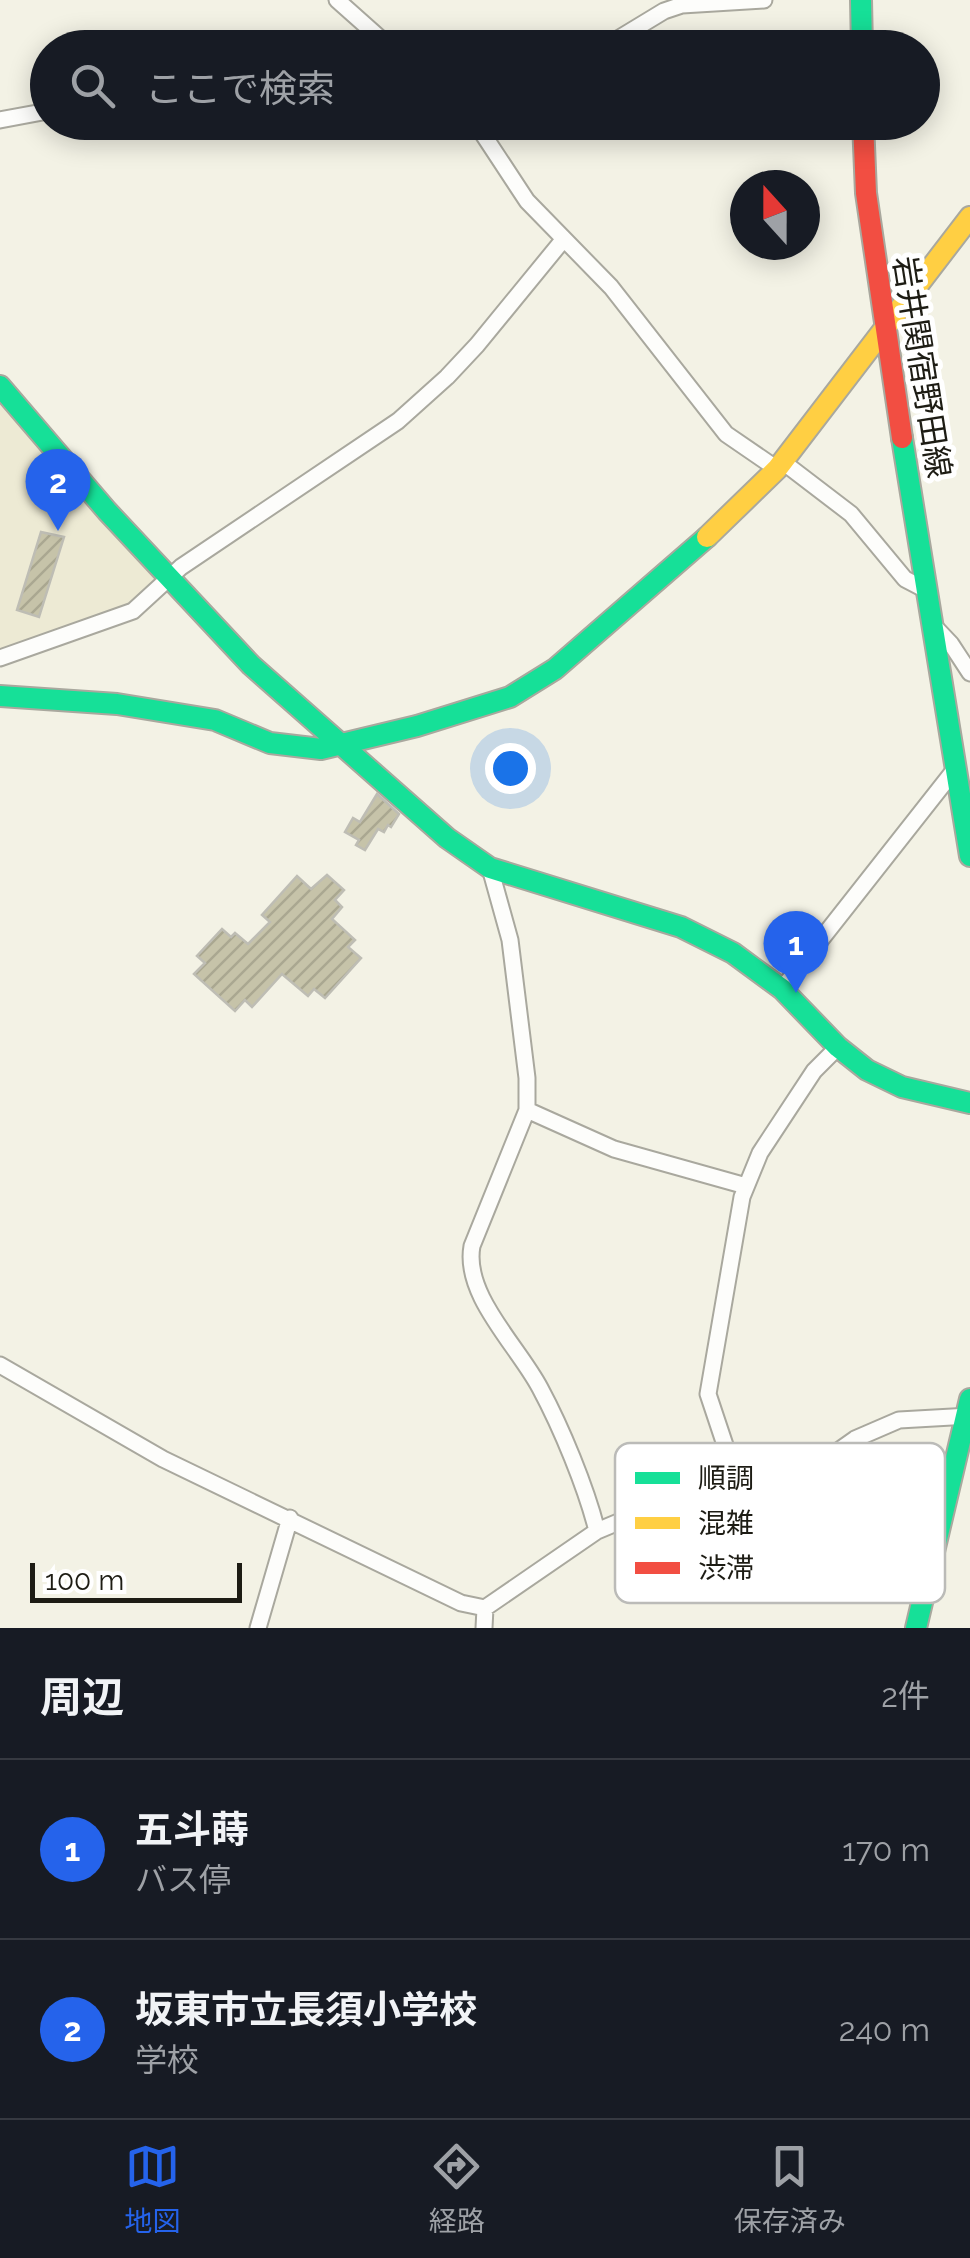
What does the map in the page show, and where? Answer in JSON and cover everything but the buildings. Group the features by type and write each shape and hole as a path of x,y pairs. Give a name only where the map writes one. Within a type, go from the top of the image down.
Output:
{"street":[{"path":"338,0 371,30"},
{"path":"633,30 682,5 764,0"},
{"path":"860,0 861,30"},
{"path":"0,120 30,114"},
{"path":"487,140 527,201 611,287 726,434 851,514 905,579 928,591"},
{"name":"岩井関宿野田線","path":"864,140 866,193 884,326 970,856"},
{"path":"0,696 117,704 216,720 270,743 321,749 371,739 510,696 554,669 684,560 780,465 970,216"},
{"path":"0,658 133,611 169,578 384,430 425,398 476,345 563,240"},
{"path":"0,386 251,665 414,812 490,868 681,927 733,953 782,990 838,1047 867,1070 902,1087 970,1103"},
{"path":"933,625 970,673"},
{"path":"782,990 956,768"},
{"path":"490,868 510,940 527,1078 527,1110 472,1246 469,1263 482,1298 540,1388 591,1506 597,1530"},
{"path":"724,1443 708,1394 746,1186 770,1137 814,1071 838,1047"},
{"path":"527,1110 614,1149 746,1186"},
{"path":"0,1364 163,1459 461,1603 485,1608 597,1530 615,1524"},
{"path":"852,1443 873,1429 900,1420 969,1411 945,1509"},
{"path":"258,1628 290,1518"},
{"path":"916,1628 922,1603"},
{"path":"484,1628 485,1608"}],"shaded area":[{"path":"0,403 6,405 156,575 156,584 127,605 0,651"}],"traffic: fast":[{"path":"861,0 862,30"},
{"path":"0,386 107,511 251,665 447,838 490,868 681,927 733,953 782,989 838,1047 867,1070 902,1087 970,1103"},
{"path":"902,438 970,856"},
{"path":"0,696 117,704 215,720 270,743 321,749 417,726 510,697 555,669 707,537"},
{"path":"945,1505 970,1399"},
{"path":"916,1628 922,1603"}],"traffic: slow":[{"path":"707,537 777,469 970,217"}],"traffic: jam":[{"path":"864,140 866,193 902,438"}],"place":[{"name":"坂東市立長須小学校","path":"58,531"},
{"name":"五斗蒔","path":"796,993"}]}
